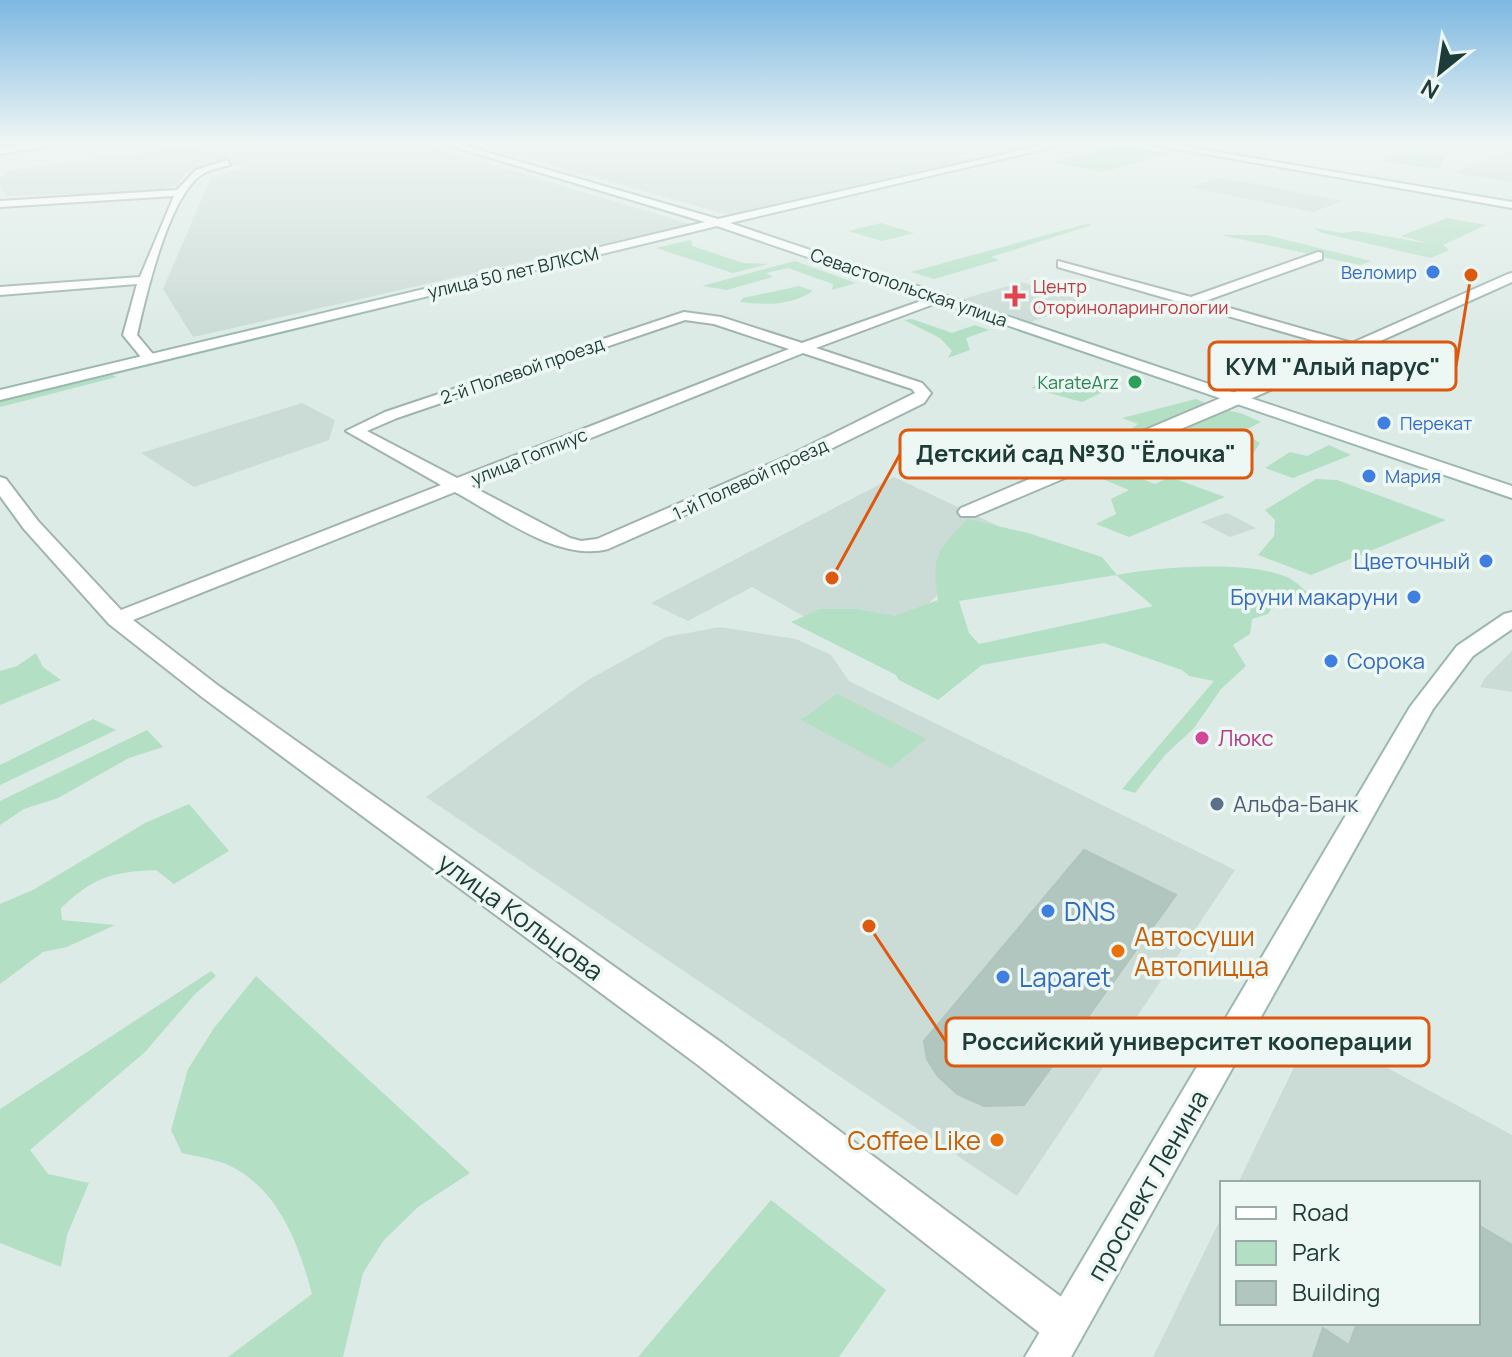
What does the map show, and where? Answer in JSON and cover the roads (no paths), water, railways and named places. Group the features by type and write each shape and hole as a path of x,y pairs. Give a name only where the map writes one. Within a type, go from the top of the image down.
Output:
{"street":[{"path":"150,359 130,335 136,302 176,204"},
{"name":"Севастопольская улица","path":"658,204 719,222 1512,492"},
{"name":"улица 50 лет ВЛКСМ","path":"0,395 796,204"},
{"path":"1192,301 1318,256"},
{"path":"1062,264 1350,347"},
{"path":"968,512 1238,399 1512,277"},
{"path":"0,291 144,280"},
{"name":"улица Гоппиус","path":"117,619 803,348 943,298"},
{"name":"2-й Полевой проезд","path":"455,485 354,431 391,415 684,316 716,320 803,348"},
{"name":"1-й Полевой проезд","path":"455,485 563,542 580,547 601,545 794,460 918,400 923,393 917,386 803,348"},
{"name":"улица Кольцова","path":"0,483 31,525 117,619 211,692 675,1027 1065,1326"},
{"name":"проспект Ленина","path":"1047,1357 1422,707 1465,651 1512,619"}],"place":[{"name":"Веломир","path":"1433,272"},
{"name":"КУМ \"Алый парус\"","path":"1471,275"},
{"name":"Центр Оториноларингологии","path":"1015,296"},
{"name":"KarateArz","path":"1135,382"},
{"name":"Перекат","path":"1384,423"},
{"name":"Мария","path":"1369,476"},
{"name":"Цветочный","path":"1486,561"},
{"name":"Детский сад №30 \"Ёлочка\"","path":"832,578"},
{"name":"Бруни макаруни","path":"1414,597"},
{"name":"Сорока","path":"1331,661"},
{"name":"Люкс","path":"1202,738"},
{"name":"Альфа-Банк","path":"1217,804"},
{"name":"DNS","path":"1048,911"},
{"name":"Российский университет кооперации","path":"869,926"},
{"name":"Автосуши Автопицца","path":"1118,951"},
{"name":"Laparet","path":"1003,977"},
{"name":"Coffee Like","path":"997,1140"}]}
